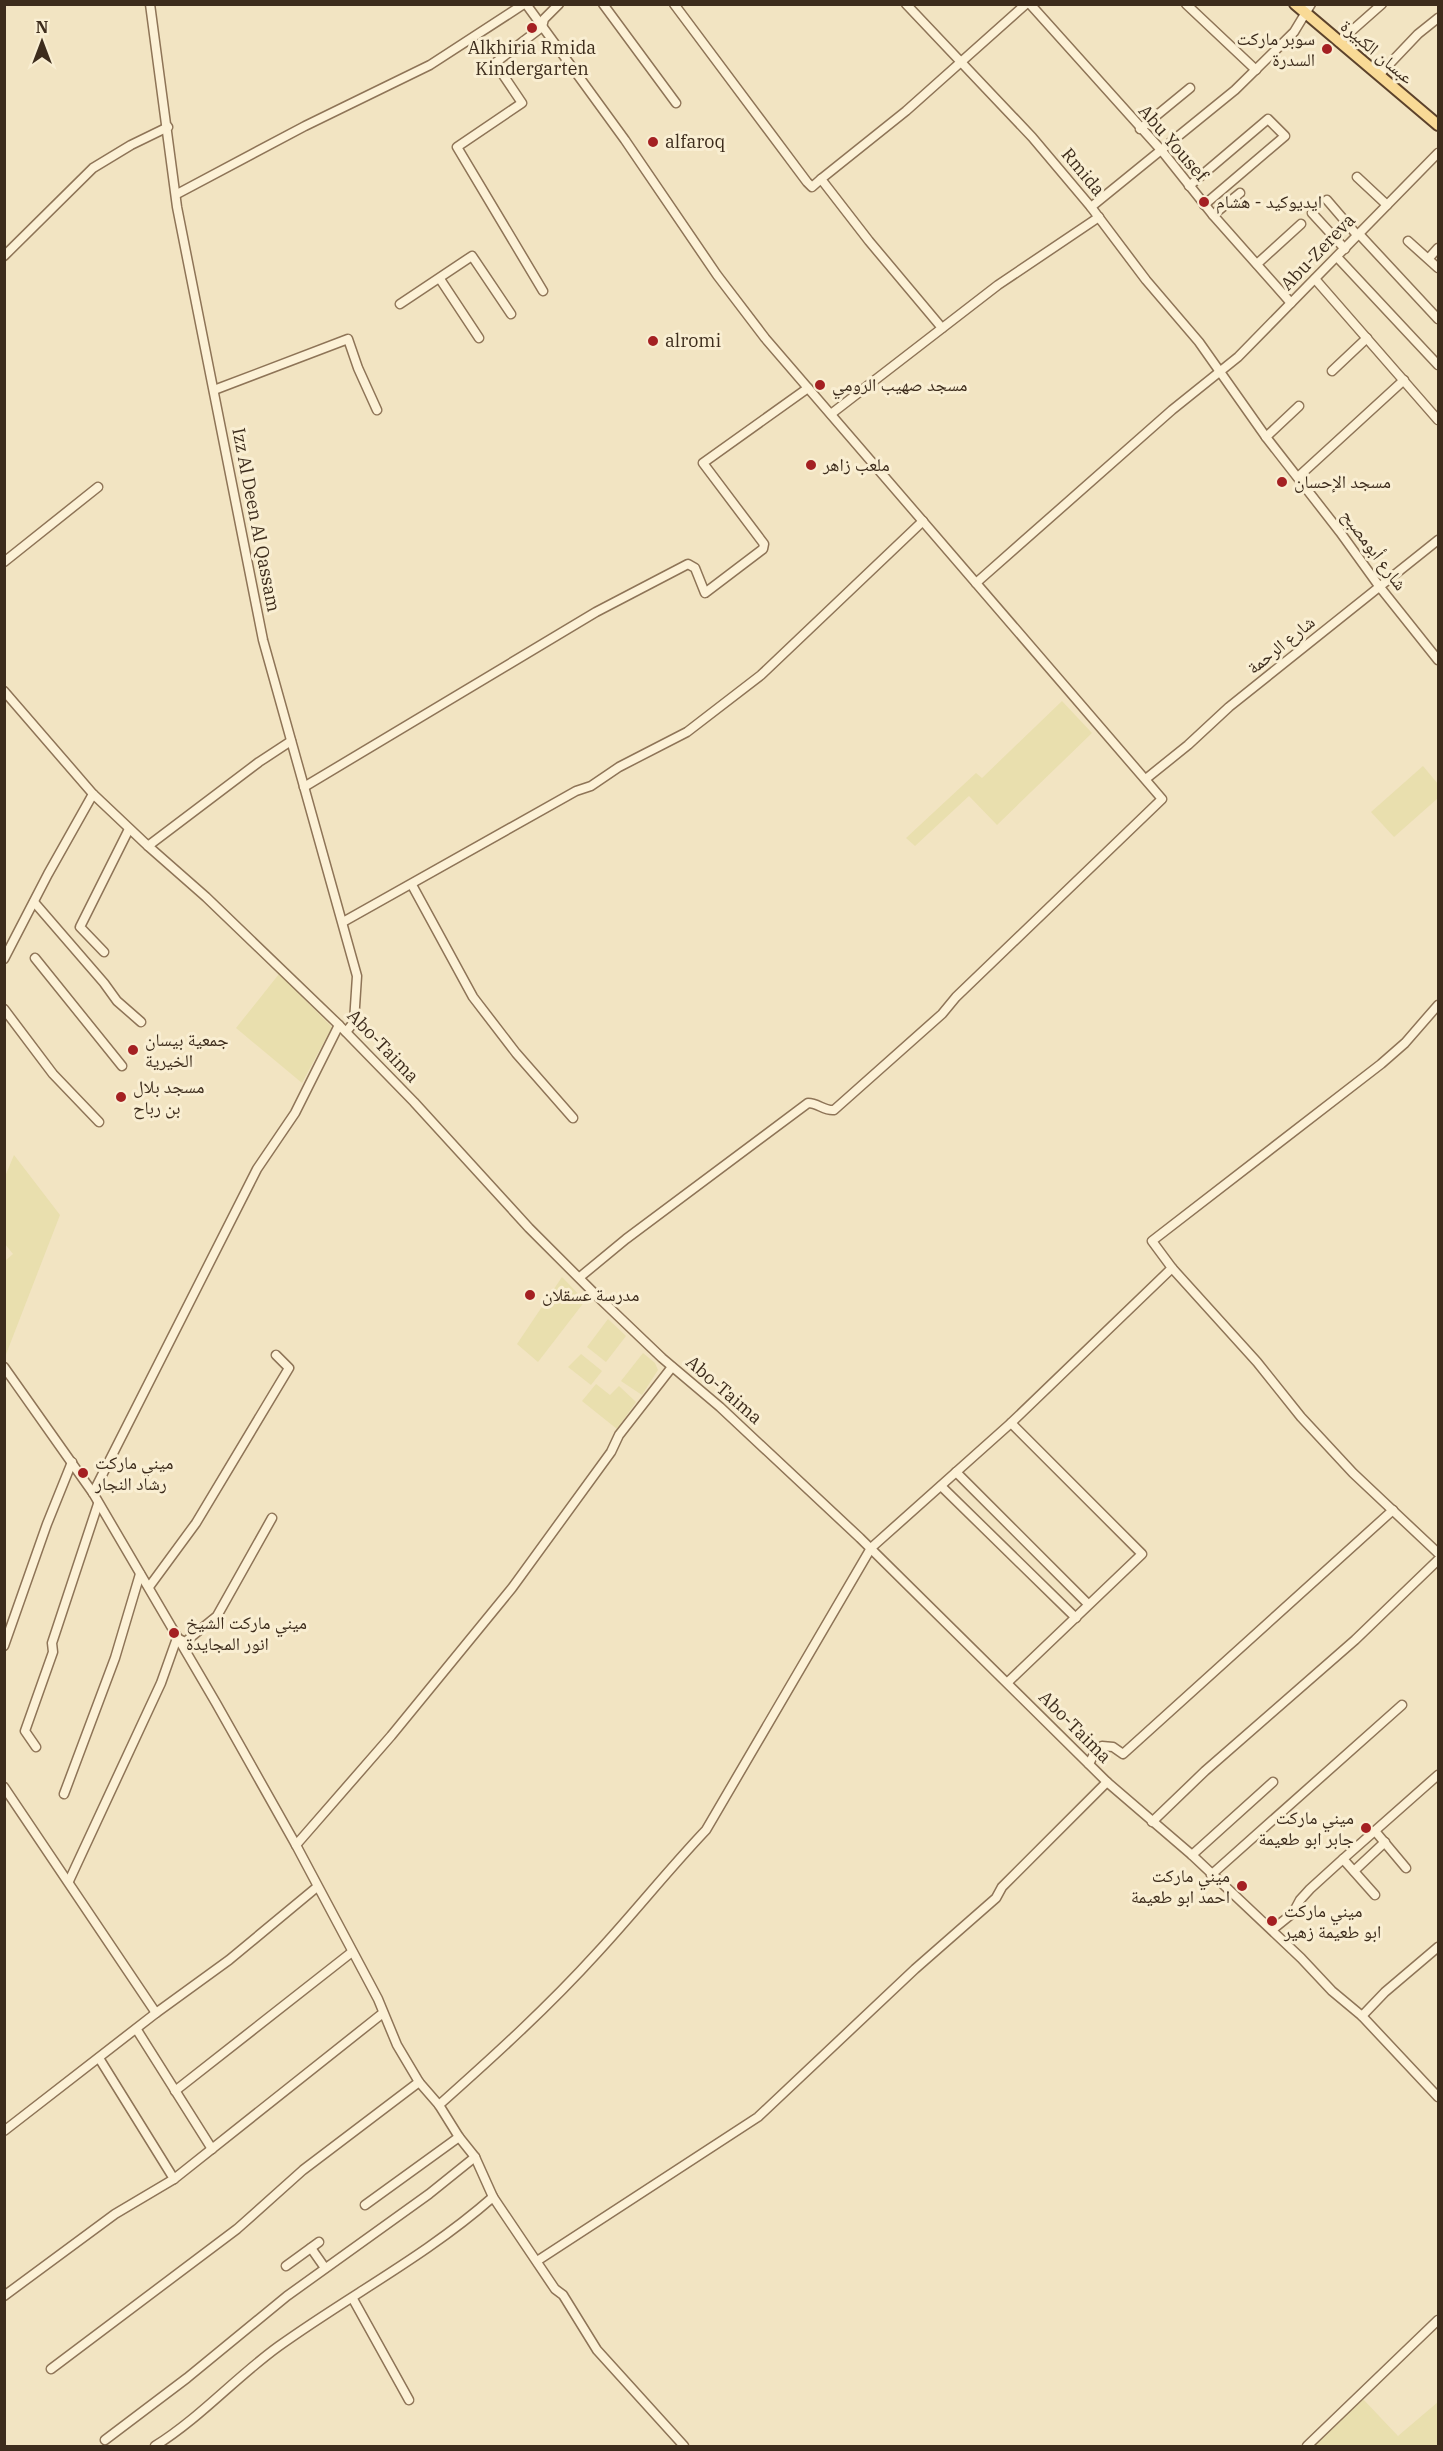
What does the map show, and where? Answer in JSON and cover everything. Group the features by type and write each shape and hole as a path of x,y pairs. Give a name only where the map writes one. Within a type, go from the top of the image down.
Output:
{"main road":[{"name":"عبسان الكبيرة","path":"1294,4 1308,9 1340,42 1438,125"}],"street":[{"name":"Izz Al Deen Al Qassam","path":"150,4 177,207 263,640 357,976 354,1022 346,1032"},
{"path":"177,194 305,126 429,65 525,4 625,140 717,275 765,338 1162,799 956,997 942,1014 834,1110 830,1111 815,1103 808,1103 626,1239 580,1277"},
{"path":"543,291 457,147 522,103 495,63 542,27 544,19 559,4"},
{"path":"603,4 676,103"},
{"path":"674,4 812,187 906,111 1028,4"},
{"name":"Rmida","path":"906,4 1032,137 1100,218 1146,280 1220,372"},
{"name":"Abu Yousef","path":"1028,4 1162,151 1204,205 1291,303"},
{"path":"1185,4 1256,70"},
{"path":"1340,42 1382,4"},
{"path":"1091,207 1162,151 1256,70 1294,32 1308,9"},
{"path":"1379,75 1418,34 1438,18"},
{"path":"1140,129 1190,88"},
{"path":"1189,186 1268,119 1285,136 1204,205"},
{"path":"4,256 93,168 131,145 168,127"},
{"name":"Abu-Zereva","path":"976,583 1172,410 1220,372 1316,279 1438,153"},
{"path":"1357,177 1387,205"},
{"path":"821,179 869,241 942,327"},
{"path":"1213,215 1240,193"},
{"path":"1327,200 1438,319"},
{"path":"1312,213 1344,249"},
{"path":"831,414 998,285 1100,218"},
{"path":"1257,264 1301,224"},
{"path":"1408,241 1438,268"},
{"path":"1429,258 1438,248"},
{"path":"400,304 472,256 511,314"},
{"path":"1337,257 1438,365"},
{"path":"440,279 480,338"},
{"path":"1316,279 1438,420"},
{"path":"1332,371 1366,338"},
{"path":"214,390 348,339 377,410"},
{"name":"شارع أبومصبح","path":"1220,372 1266,437 1438,660"},
{"path":"1298,477 1404,380"},
{"path":"304,787 596,612 688,564 695,568 705,593 763,549 764,544 703,463 807,387"},
{"path":"1266,437 1299,406"},
{"path":"4,562 98,487"},
{"path":"343,922 576,791 591,786 619,767 687,732 760,675 923,521"},
{"name":"شارع الرحمة","path":"1146,778 1438,540"},
{"name":"Abo-Taima","path":"4,691 93,794 206,897 339,1025 422,1111 529,1228 672,1367 786,1467 871,1548 941,1620 1008,1682 1107,1782 1192,1855 1272,1930 1332,1991 1362,2016 1438,2097"},
{"path":"148,846 259,762 291,741"},
{"path":"4,959 93,794"},
{"path":"104,952 80,927 129,829"},
{"path":"412,885 473,997 516,1053 573,1118"},
{"path":"34,902 117,1000 141,1022"},
{"path":"35,958 122,1066"},
{"path":"1438,1005 1406,1043 1381,1064 1152,1240 1172,1268 1257,1362 1301,1418 1353,1473 1438,1552"},
{"path":"4,1009 53,1074 99,1122"},
{"path":"93,1493 257,1169 295,1113 339,1025"},
{"path":"439,2104 528,2026 598,1953 670,1867 706,1830 871,1548 1011,1423 1172,1268"},
{"path":"148,1587 196,1522 289,1368 276,1355"},
{"path":"4,1367 93,1493 148,1587 296,1845 383,2013 397,2045 419,2082 439,2104 459,2137 475,2157 493,2197 555,2289 563,2295 597,2350 684,2446"},
{"path":"296,1845 349,1786 512,1588 604,1461 619,1435 672,1367"},
{"path":"1008,1682 1142,1554 1011,1423"},
{"path":"4,1646 47,1524 72,1462"},
{"path":"956,1472 1089,1604"},
{"path":"941,1486 1076,1618"},
{"path":"36,1748 25,1731 53,1652 52,1643 98,1504"},
{"path":"1089,1764 1094,1754 1102,1746 1113,1747 1123,1754 1393,1510"},
{"path":"177,1638 185,1642 217,1616 272,1518"},
{"path":"1152,1822 1205,1772 1355,1640 1438,1560"},
{"path":"64,1794 115,1658 140,1574"},
{"path":"69,1881 160,1683 177,1638"},
{"path":"1211,1875 1402,1705"},
{"path":"1272,1930 1293,1913 1305,1894 1438,1775"},
{"path":"537,2261 758,2117 915,1969 996,1898 1002,1887 1107,1782"},
{"path":"1192,1855 1273,1782"},
{"path":"4,1787 156,2013"},
{"path":"1375,1831 1406,1868"},
{"path":"1354,1871 1385,1842"},
{"path":"1343,1859 1375,1894"},
{"path":"4,2132 156,2013 230,1960 317,1887"},
{"path":"1362,2016 1385,1992 1438,1947"},
{"path":"174,2091 352,1952"},
{"path":"4,2296 115,2214 174,2180 383,2013"},
{"path":"137,2030 212,2150"},
{"path":"99,2058 174,2180"},
{"path":"51,2369 237,2229 303,2170 419,2082"},
{"path":"365,2205 459,2137"},
{"path":"105,2440 325,2268 429,2194 475,2157"},
{"path":"155,2446 177,2433 264,2357 464,2223 493,2197"},
{"path":"286,2266 315,2245 325,2268"},
{"path":"352,2299 409,2400"},
{"path":"1307,2446 1438,2320"}],"shaded area":[{"path":"1062,701 1092,733 997,825 969,796 915,846 906,838 976,773 982,778"},
{"path":"1423,766 1438,784 1438,798 1394,837 1371,812"},
{"path":"279,974 332,1027 302,1083 236,1028"},
{"path":"14,1155 60,1215 5,1357 5,1261 13,1254 5,1244 4,1179"},
{"path":"562,1277 585,1301 538,1362 517,1344"},
{"path":"608,1319 626,1336 606,1362 587,1347"},
{"path":"643,1353 655,1363 658,1370 642,1395 621,1381"},
{"path":"581,1354 602,1371 591,1385 568,1367"},
{"path":"596,1384 610,1395 619,1386 636,1402 617,1429 582,1401"},
{"path":"1362,2398 1398,2436 1438,2402 1438,2446 1306,2446"}],"place":[{"name":"Alkhiria Rmida Kindergarten","path":"532,28"},
{"name":"سوبر ماركت السدرة","path":"1327,49"},
{"name":"alfaroq","path":"653,142"},
{"name":"ايديوكيد - هشام","path":"1204,202"},
{"name":"alromi","path":"653,341"},
{"name":"مسجد صهيب الرومي","path":"820,385"},
{"name":"ملعب زاهر","path":"811,465"},
{"name":"مسجد الإحسان","path":"1282,482"},
{"name":"جمعية بيسان الخيرية","path":"133,1050"},
{"name":"مسجد بلال بن رباح","path":"121,1097"},
{"name":"مدرسة عسقلان","path":"530,1295"},
{"name":"ميني ماركت رشاد النجار","path":"83,1473"},
{"name":"ميني ماركت الشيخ انور المجايدة","path":"174,1633"},
{"name":"ميني ماركت جابر ابو طعيمة","path":"1366,1828"},
{"name":"ميني ماركت احمد ابو طعيمة","path":"1242,1886"},
{"name":"ميني ماركت ابو طعيمة زهير","path":"1272,1921"}]}
